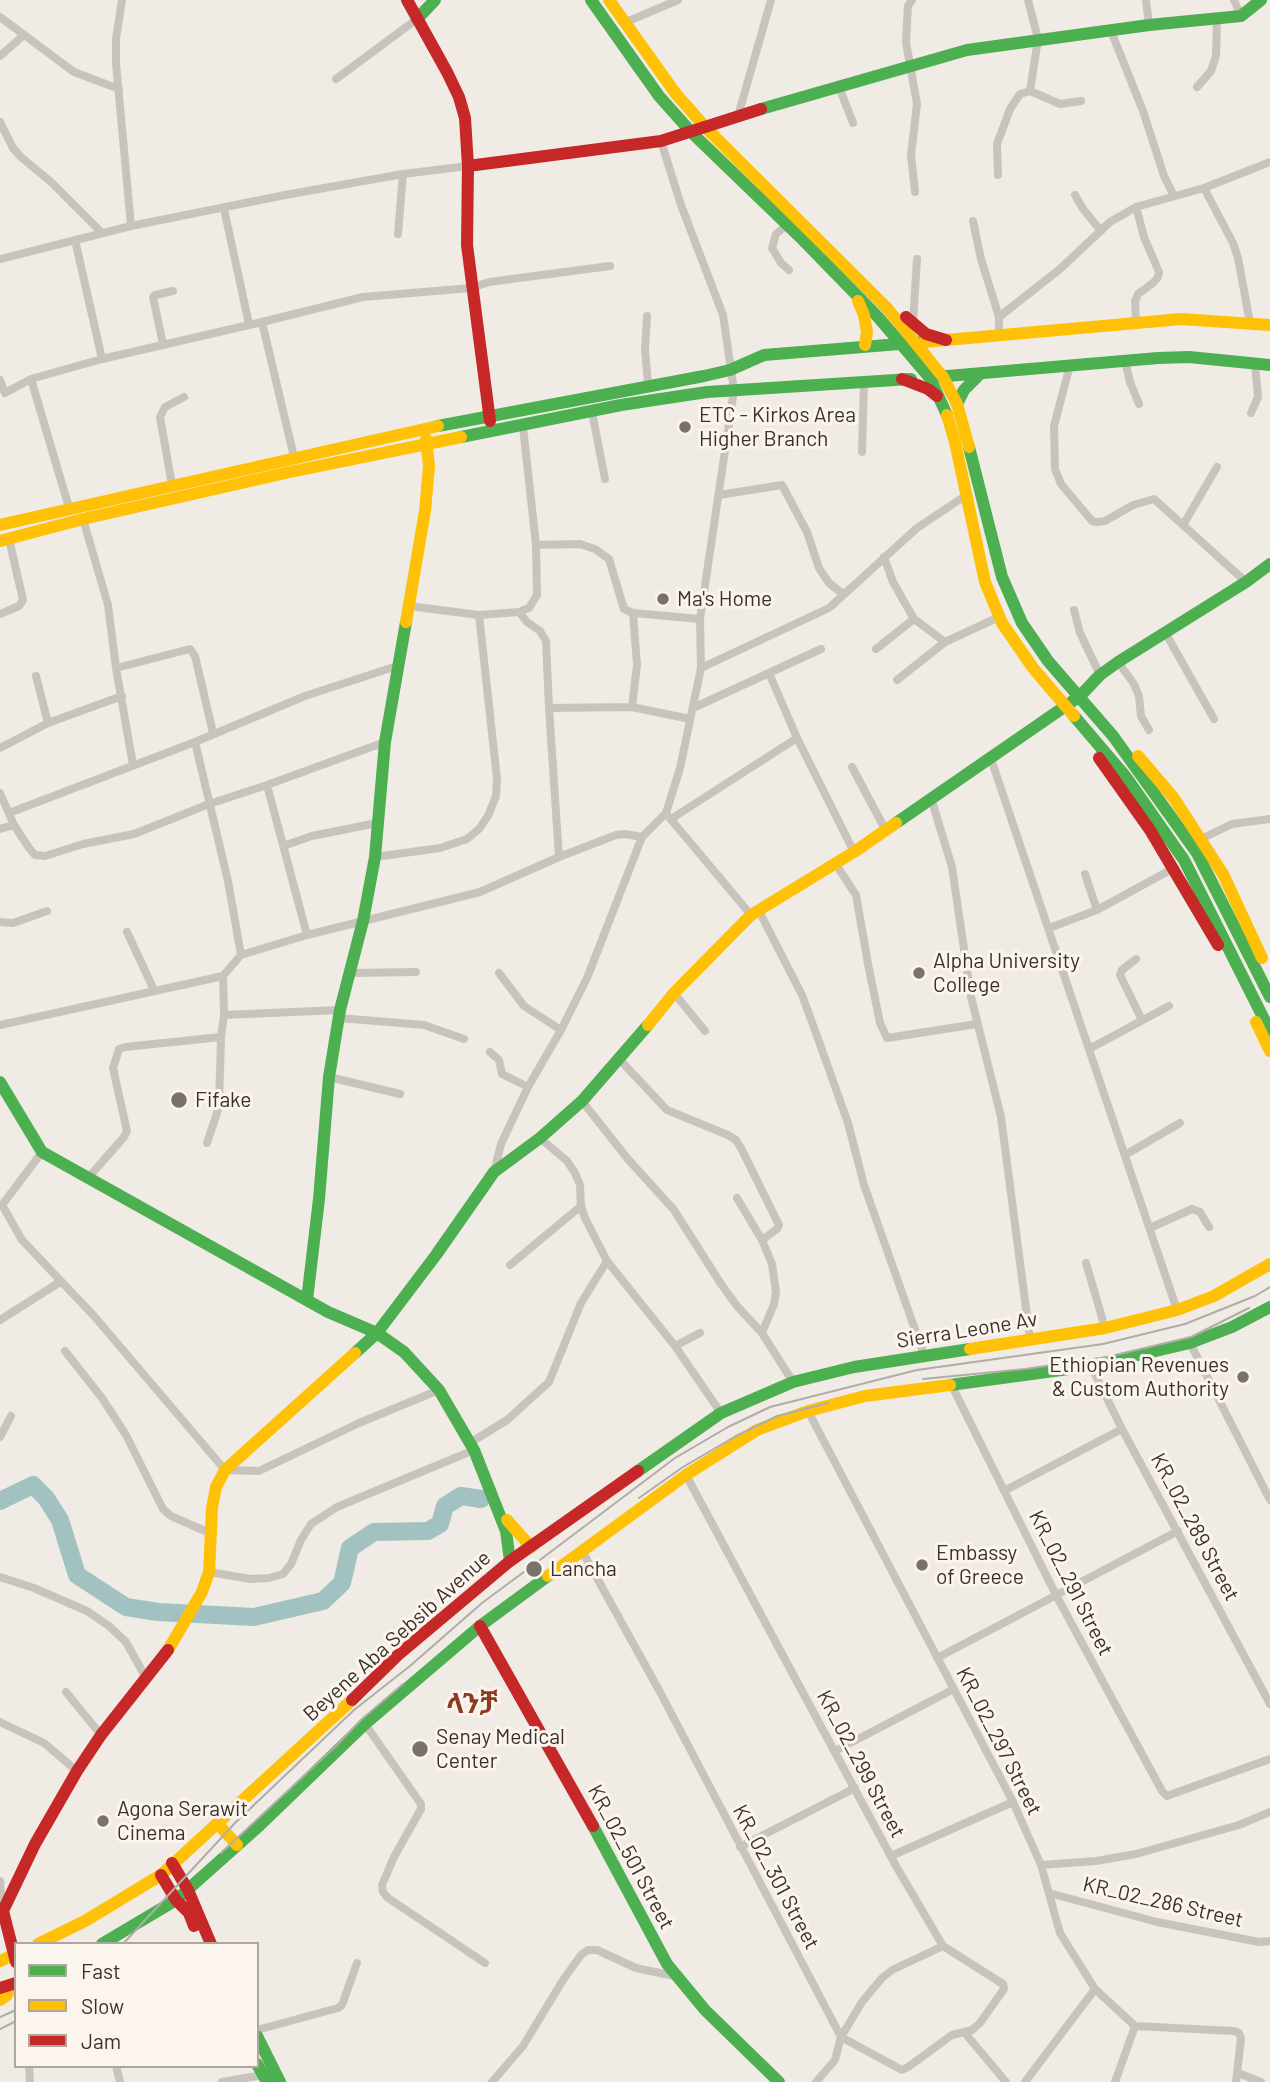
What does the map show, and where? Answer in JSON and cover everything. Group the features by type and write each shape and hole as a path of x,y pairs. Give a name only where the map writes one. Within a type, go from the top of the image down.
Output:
{"main road":[{"path":"407,0 459,97 465,118 468,166 467,245 491,432"},
{"path":"417,19 435,0"},
{"path":"590,0 659,96 691,132 937,377 968,494 985,582 999,617 1033,668 1126,777 1184,860 1270,1031"},
{"path":"609,0 676,94 706,128 866,286 917,342 937,377 957,404 981,484 1007,592 1022,623 1048,662 1080,695 1113,736 1197,853 1270,997"},
{"path":"468,166 662,141 738,116 986,45 1149,24 1217,20 1241,16 1262,0"},
{"path":"866,286 883,295 926,334 946,340"},
{"path":"856,296 867,332 864,345"},
{"path":"0,525 425,428 730,370 764,355 1136,321 1181,319 1270,325"},
{"path":"5,540 78,520 290,472 592,411 706,392 937,377 1125,360 1189,357 1270,365"},
{"path":"957,404 964,390 981,373"},
{"path":"902,379 928,389 941,399"},
{"path":"307,1300 329,1077 340,1014 363,921 375,857 385,742 427,500 429,466 425,428"},
{"path":"14,1954 2,1918 35,1844 77,1771 101,1735 163,1658 202,1592 209,1572 212,1508 216,1487 225,1471 377,1333 494,1172 540,1138 582,1101 620,1060 674,993 733,931 755,913 854,852 1080,695 1118,662 1246,582 1270,564"},
{"path":"1113,736 1130,747 1161,783 1201,839 1238,903 1270,975"},
{"path":"1094,740 1098,757 1174,868 1231,968 1270,1051"},
{"path":"0,1082 43,1152 328,1312 377,1333 404,1352 439,1390 472,1447 509,1540 510,1561"},
{"name":"Sierra Leone Av","path":"673,1445 721,1413 793,1382 854,1367 923,1355 1105,1328 1177,1310 1214,1296 1270,1264"},
{"path":"686,1475 757,1430 808,1411 865,1396 1091,1366 1190,1343 1231,1327 1270,1307"},
{"name":"Beyene Aba Sebsib Avenue","path":"42,1942 85,1921 161,1875 398,1655 510,1561 673,1445"},
{"name":"Beyene Aba Sebsib Avenue","path":"105,1942 176,1900 365,1724 480,1626 686,1475"},
{"path":"497,1505 511,1527 531,1547"},
{"name":"KR_02_501 Street","path":"480,1626 674,1976 779,2082"},
{"path":"218,1824 237,1845"},
{"path":"173,1863 210,1942"},
{"path":"161,1875 176,1900 189,1913 200,1942"},
{"path":"0,2000 7,1995 9,1985"},
{"path":"259,2040 281,2082"}],"street":[{"path":"122,0 116,39 131,226"},
{"path":"624,23 678,0"},
{"path":"738,116 771,0"},
{"path":"912,0 908,6 906,43 918,104 911,155 915,192"},
{"path":"1028,0 1038,39 1030,92"},
{"path":"1146,0 1149,24"},
{"path":"1234,0 1241,16"},
{"path":"1262,0 1270,8"},
{"path":"0,17 74,72 119,89"},
{"path":"336,79 417,19"},
{"path":"1197,87 1211,71 1216,56 1217,20"},
{"path":"1111,31 1174,196"},
{"path":"0,56 24,35"},
{"path":"839,87 853,123"},
{"path":"998,175 997,144 1010,110 1020,94 1030,92 1060,104 1081,102"},
{"path":"0,122 21,157 51,182 102,233"},
{"path":"662,141 681,205 723,315 734,390 700,619 701,668 669,816"},
{"path":"999,317 1060,269 1119,215 1136,207 1204,188 1270,162"},
{"path":"0,259 131,226 285,195 403,174 468,166"},
{"path":"398,234 403,174"},
{"path":"1204,188 1234,243 1250,323"},
{"path":"1076,195 1083,209 1101,231"},
{"path":"1136,207 1144,237 1159,272 1158,278 1138,294 1135,301 1136,321"},
{"path":"223,209 250,324"},
{"path":"973,221 981,259 999,317 999,334"},
{"path":"787,225 776,234 772,248 789,270"},
{"path":"75,240 102,359"},
{"path":"913,324 917,259"},
{"path":"0,380 2,394 31,379 102,359 363,297 471,288 489,282 610,266"},
{"path":"163,344 153,298 155,295 173,291"},
{"path":"647,316 645,349 649,384"},
{"path":"262,322 294,457"},
{"path":"1125,360 1139,404"},
{"path":"1251,412 1258,397 1255,363"},
{"path":"1070,365 1054,426 1055,468 1061,484 1092,521 1097,523 1133,505 1154,499 1246,582"},
{"path":"31,379 69,508 78,520 108,605 133,765"},
{"path":"862,452 864,382"},
{"path":"172,485 160,417 165,407 184,397"},
{"path":"592,411 605,478"},
{"path":"409,606 480,615 519,612 529,608 537,595 536,545 523,426"},
{"path":"1183,525 1217,467"},
{"path":"719,495 782,485 807,532 819,568 843,594"},
{"path":"701,668 829,608 917,528 968,494"},
{"path":"0,614 14,610 23,600 5,540"},
{"path":"536,545 580,544 603,553 613,569 624,609 633,613 700,619"},
{"path":"884,557 893,582 914,619 945,642"},
{"path":"1074,610 1080,633 1100,676"},
{"path":"519,612 540,631 546,641 559,857"},
{"path":"632,707 637,665 633,613"},
{"path":"375,857 440,848 467,839 479,829 488,816 496,796 496,779 480,615"},
{"path":"897,680 945,642 999,617"},
{"path":"876,649 914,619"},
{"path":"1165,632 1214,719"},
{"path":"116,668 190,649 195,656 213,733"},
{"path":"693,708 821,649"},
{"path":"1118,662 1134,684 1141,705 1141,716 1149,730"},
{"path":"9,813 353,679 397,666"},
{"path":"769,673 797,738 854,852"},
{"path":"36,676 48,723"},
{"path":"0,748 48,723 122,696"},
{"path":"549,708 632,707 690,719"},
{"path":"494,1172 501,1144 528,1087 587,978 642,837 669,816 797,738"},
{"path":"195,742 228,881 241,955"},
{"path":"0,793 14,825 29,849 35,855 45,856 83,844 134,834 209,804 385,742"},
{"path":"990,756 1177,1310"},
{"path":"852,767 886,829"},
{"path":"267,785 307,935"},
{"path":"931,798 952,867 971,997 1001,1117 1030,1339"},
{"path":"669,816 755,913 783,957 813,1026 848,1123 864,1185 923,1355"},
{"path":"1201,839 1232,824 1270,819"},
{"path":"283,846 312,836 377,823"},
{"path":"0,829 14,825"},
{"path":"0,1025 222,976 241,955 307,935 480,892 616,835 642,837"},
{"path":"835,863 856,895 878,1011 887,1038 977,1024"},
{"path":"1049,928 1097,910 1174,868"},
{"path":"1086,874 1097,910"},
{"path":"0,922 13,923 47,911"},
{"path":"127,932 153,990"},
{"path":"1136,959 1122,970 1120,975 1142,1020"},
{"path":"350,973 416,972"},
{"path":"499,973 532,1013 561,1030"},
{"path":"207,1143 219,1107 224,1015 222,976"},
{"path":"674,993 705,1031"},
{"path":"1089,1049 1169,1006"},
{"path":"224,1015 340,1014 424,1025 464,1039"},
{"path":"89,1178 127,1131 113,1068 119,1049 222,1037"},
{"path":"490,1052 499,1060 502,1074 528,1087"},
{"path":"620,1060 667,1110 736,1140 778,1219 777,1229 762,1241"},
{"path":"329,1077 400,1094"},
{"path":"582,1101 627,1158 674,1210 737,1306 762,1333 793,1382"},
{"path":"1125,1155 1180,1123"},
{"path":"540,1138 567,1161 575,1173 589,1230 607,1261 675,1346 721,1413"},
{"path":"43,1152 1,1205 22,1240 94,1316 225,1471 259,1471 359,1423 439,1390"},
{"path":"737,1198 772,1264 776,1292 762,1333"},
{"path":"510,1265 581,1206"},
{"path":"1150,1228 1192,1209 1200,1212 1209,1227"},
{"path":"209,1572 250,1579 283,1574 311,1524 337,1507 472,1447 549,1382 580,1303 607,1261"},
{"path":"1086,1263 1105,1328"},
{"path":"0,1320 60,1282"},
{"path":"675,1346 700,1333"},
{"path":"1190,1343 1270,1500"},
{"path":"65,1352 102,1398 126,1435 163,1509 171,1516 212,1534"},
{"name":"KR_02_289 Street","path":"1091,1366 1270,1704"},
{"name":"KR_02_291 Street","path":"951,1384 1056,1595 1162,1791 1167,1796 1270,1759"},
{"name":"KR_02_297 Street","path":"808,1411 1013,1802 1041,1865 1060,1933 1095,1989 1135,2026"},
{"path":"0,1437 11,1416"},
{"path":"1004,1491 1122,1429"},
{"name":"KR_02_299 Street","path":"686,1475 891,1856 943,1946 1003,1984 1001,1995 980,2023 972,2030 964,2032"},
{"path":"937,1658 1178,1531"},
{"name":"KR_02_301 Street","path":"582,1551 660,1692 841,2037"},
{"path":"0,1577 34,1588 87,1611 109,1626 126,1642 146,1678"},
{"path":"835,1751 952,1690"},
{"path":"66,1692 101,1735"},
{"path":"0,1722 44,1743 77,1771"},
{"path":"365,1724 421,1804 421,1809 394,1857 382,1885 383,1892 485,1963"},
{"path":"740,1847 855,1788"},
{"path":"891,1856 1013,1802"},
{"path":"1041,1865 1096,1861 1136,1854 1239,1825 1270,1812"},
{"path":"0,1881 2,1918"},
{"name":"KR_02_286 Street","path":"1049,1893 1157,1922 1259,1942 1270,1941"},
{"path":"816,2082 835,2060 841,2037 862,2002 882,1978 892,1970 943,1946"},
{"path":"492,2082 523,2046 581,1955 597,1950 636,1968 674,1976"},
{"path":"259,2029 338,2008 342,2005 357,1964"},
{"path":"1025,2082 1095,1989"},
{"path":"1115,2082 1135,2026 1239,2033 1241,2038 1237,2078 1261,2082"},
{"path":"841,2037 902,2070 952,2035 964,2032 1006,2082"},
{"path":"222,2082 262,2074"}],"waterway":[{"path":"0,1501 33,1485 46,1498 60,1520 77,1575 126,1607 158,1612 254,1617 323,1601 342,1583 350,1548 374,1532 428,1531 440,1524 445,1506 461,1496 481,1499"}],"tram line":[{"path":"125,1942 236,1822 354,1710 410,1666 482,1603 675,1458 728,1427 770,1407 917,1370 1103,1344 1185,1324 1255,1296 1270,1287"},
{"path":"923,1379 1025,1369 1107,1357 1191,1337 1249,1308"},
{"path":"639,1498 683,1467 736,1436 777,1416 828,1403"},
{"path":"221,1853 362,1719 403,1684"},
{"path":"0,2017 14,2011"},
{"path":"0,2029 14,2022"}],"traffic: fast":[{"path":"417,19 435,0"},
{"path":"591,0 659,96 691,132 878,317 930,378 947,415"},
{"path":"761,109 967,50 1149,25 1241,16 1261,0"},
{"path":"438,426 704,376 730,370 764,355 924,342"},
{"path":"936,377 1158,358 1189,357 1270,365"},
{"path":"957,404 964,390 981,373"},
{"path":"461,437 621,405 707,392 911,379"},
{"path":"969,447 1002,577 1022,623 1048,661 1113,736 1197,853 1270,997"},
{"path":"896,823 1080,696 1100,675 1118,662 1246,582 1270,564"},
{"path":"307,1300 329,1077 340,1010 363,921 375,857 385,742 406,622"},
{"path":"1074,716 1126,777 1184,860 1270,1031"},
{"path":"355,1353 377,1333 494,1172 540,1138 582,1101 648,1025"},
{"path":"0,1082 42,1152 328,1312 377,1333 404,1352 439,1390 474,1450 506,1531 510,1561"},
{"path":"950,1385 1091,1366 1190,1343 1232,1327 1270,1307"},
{"path":"638,1471 721,1413 793,1382 854,1367 970,1349"},
{"path":"105,1942 176,1900 259,1826 365,1724 480,1626 548,1576"},
{"path":"593,1826 667,1964 705,2010 779,2082"},
{"path":"259,2040 280,2082"},
{"path":"259,2068 267,2082"}],"traffic: slow":[{"path":"609,0 676,94 706,128 887,308 943,377 957,404 969,447"},
{"path":"858,301 867,332 865,345"},
{"path":"924,342 1181,319 1270,325"},
{"path":"947,415 985,582 1002,623 1033,668 1074,716"},
{"path":"0,525 438,426"},
{"path":"0,541 83,519 290,472 461,437"},
{"path":"406,622 425,511 429,466 426,439"},
{"path":"1138,756 1173,797 1223,874 1262,958"},
{"path":"648,1025 674,993 751,915 896,823"},
{"path":"1256,1022 1270,1051"},
{"path":"970,1349 1105,1328 1177,1310 1214,1296 1270,1264"},
{"path":"168,1650 202,1592 209,1572 212,1508 216,1487 225,1470 355,1353"},
{"path":"548,1576 686,1475 757,1430 808,1411 865,1396 950,1385"},
{"path":"507,1520 531,1547"},
{"path":"42,1942 85,1921 161,1875 352,1700"},
{"path":"218,1824 237,1845"},
{"path":"0,1961 14,1955"},
{"path":"0,2000 7,1995 12,1984"}],"traffic: jam":[{"path":"407,0 447,72 465,118 468,166 467,245 490,421"},
{"path":"468,166 661,141 761,109"},
{"path":"906,317 926,334 946,340"},
{"path":"902,379 928,389 937,396"},
{"path":"1099,758 1150,830 1218,945"},
{"path":"352,1700 398,1655 510,1561 638,1471"},
{"path":"480,1626 593,1826"},
{"path":"14,1954 3,1911 35,1844 101,1735 168,1650"},
{"path":"172,1863 188,1890 210,1942"},
{"path":"161,1875 176,1900 189,1913 194,1926"},
{"path":"0,1988 14,1984"}],"place":[{"name":"ETC - Kirkos Area Higher Branch","path":"685,427"},
{"name":"Ma's Home","path":"663,599"},
{"name":"Alpha University College","path":"919,973"},
{"name":"Fifake","path":"179,1100"},
{"name":"Ethiopian Revenues & Custom Authority","path":"1243,1377"},
{"name":"Embassy of Greece","path":"922,1565"},
{"name":"Lancha","path":"534,1569"},
{"name":"Senay Medical Center","path":"420,1749"},
{"name":"Agona Serawit Cinema","path":"103,1821"}],"district":[{"name":"ላንቻ","path":"472,1704"}]}
